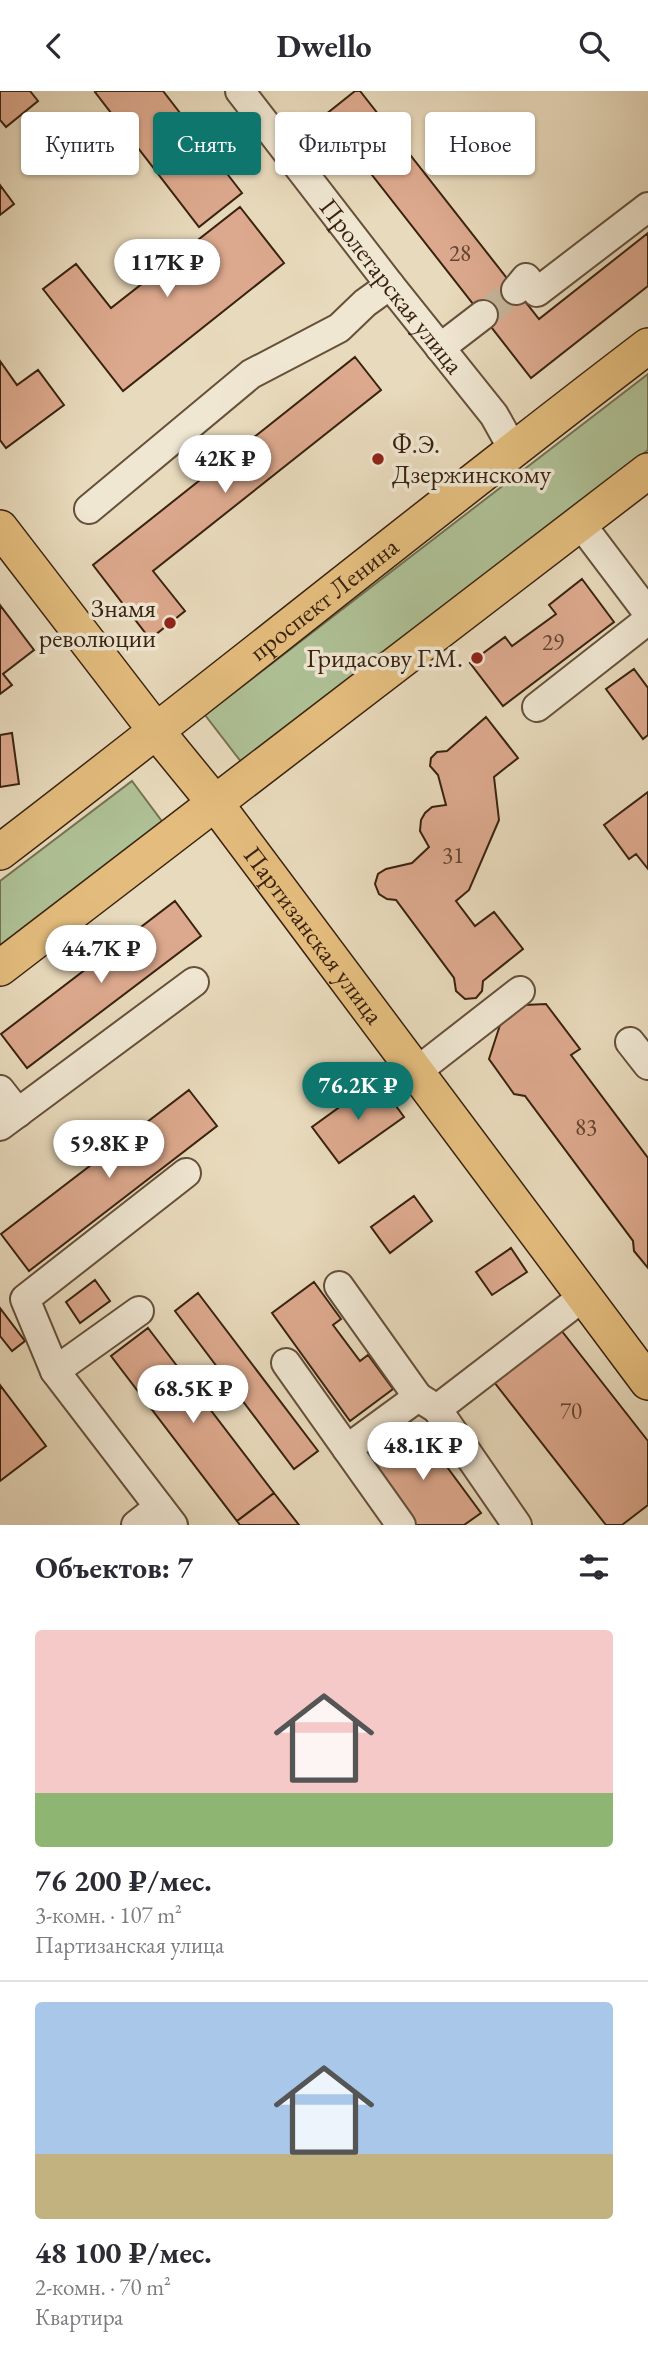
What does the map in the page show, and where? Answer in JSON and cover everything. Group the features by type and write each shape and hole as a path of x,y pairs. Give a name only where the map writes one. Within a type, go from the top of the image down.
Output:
{"main road":[{"name":"проспект Ленина","path":"0,852 157,732 513,449 648,347"},
{"path":"0,968 648,471"},
{"name":"Партизанская улица","path":"0,528 215,803 584,1296 645,1373"}],"street":[{"name":"Пролетарская улица","path":"240,91 494,415 513,449"},
{"path":"516,290 526,278 537,292 648,207"},
{"path":"89,509 251,374 339,328 365,303 390,285"},
{"path":"440,348 482,316"},
{"path":"580,523 648,613"},
{"path":"537,707 648,620"},
{"path":"0,1090 9,1119 194,982"},
{"path":"416,1072 520,991"},
{"path":"630,1042 648,1065"},
{"path":"136,1525 166,1516 55,1371 25,1299 186,1173"},
{"path":"340,1286 517,1525"},
{"path":"347,1449 428,1403 584,1296"},
{"path":"55,1371 139,1311"},
{"path":"286,1363 401,1525"}],"green space":[{"path":"648,374 648,450 242,763 205,715"},
{"path":"132,781 164,824 0,948 0,881"}],"building":[{"path":"0,91 30,91 38,101 21,112 6,127 0,120"},
{"path":"163,91 179,112 153,112 153,167 139,149 139,112 110,112 95,92"},
{"path":"355,91 360,91 376,112 329,112"},
{"path":"411,156 539,319 648,233 648,286 531,378 372,175 411,175"},
{"path":"159,175 228,175 242,193 199,227"},
{"path":"0,185 14,204 0,215"},
{"path":"240,207 284,263 123,391 43,289 76,264 111,308"},
{"path":"355,357 381,390 153,571 185,611 150,639 93,565"},
{"path":"0,361 17,385 38,370 64,405 6,448 0,440"},
{"path":"582,579 614,622 503,706 470,663 505,637 512,646 556,614 549,605"},
{"path":"0,605 34,650 3,674 12,685 0,694"},
{"path":"634,669 648,688 648,735 643,739 606,689"},
{"path":"486,717 518,758 494,777 499,820 469,890 456,901 475,926 494,912 523,949 483,981 482,991 476,998 465,999 456,991 454,978 396,900 379,894 375,884 378,874 386,869 412,863 429,847 420,831 421,820 432,807 446,805 438,775 430,766 431,758 437,752 447,751"},
{"path":"12,733 19,784 0,787 0,735"},
{"path":"648,792 648,869 636,854 629,859 604,825"},
{"path":"175,901 201,936 27,1068 1,1034"},
{"path":"546,1004 580,1049 571,1055 648,1158 648,1268 634,1251 633,1241 525,1096 514,1094 489,1059 500,1025 524,1005"},
{"path":"377,1080 404,1117 339,1163 312,1127"},
{"path":"189,1090 217,1126 29,1271 1,1234"},
{"path":"414,1196 432,1221 390,1253 371,1227"},
{"path":"511,1248 527,1272 492,1295 476,1272"},
{"path":"95,1280 110,1301 80,1323 66,1302"},
{"path":"314,1282 341,1319 333,1325 360,1361 368,1355 393,1389 350,1421 272,1313"},
{"path":"198,1293 318,1451 294,1469 175,1311"},
{"path":"0,1308 25,1341 12,1351 0,1336"},
{"path":"148,1328 274,1493 237,1521 111,1356"},
{"path":"561,1330 648,1441 648,1505 622,1525 606,1525 494,1382"},
{"path":"0,1385 46,1446 0,1481"},
{"path":"416,1425 481,1513 464,1525 415,1525 368,1461"},
{"path":"274,1493 299,1525 240,1525 237,1521"}],"tunnel":[{"path":"483,315 516,290"}],"place":[{"name":"Ф.Э. Дзержинскому","path":"378,459"},
{"name":"Знамя революции","path":"170,623"},
{"name":"Гридасову Г.М.","path":"477,658"}]}
